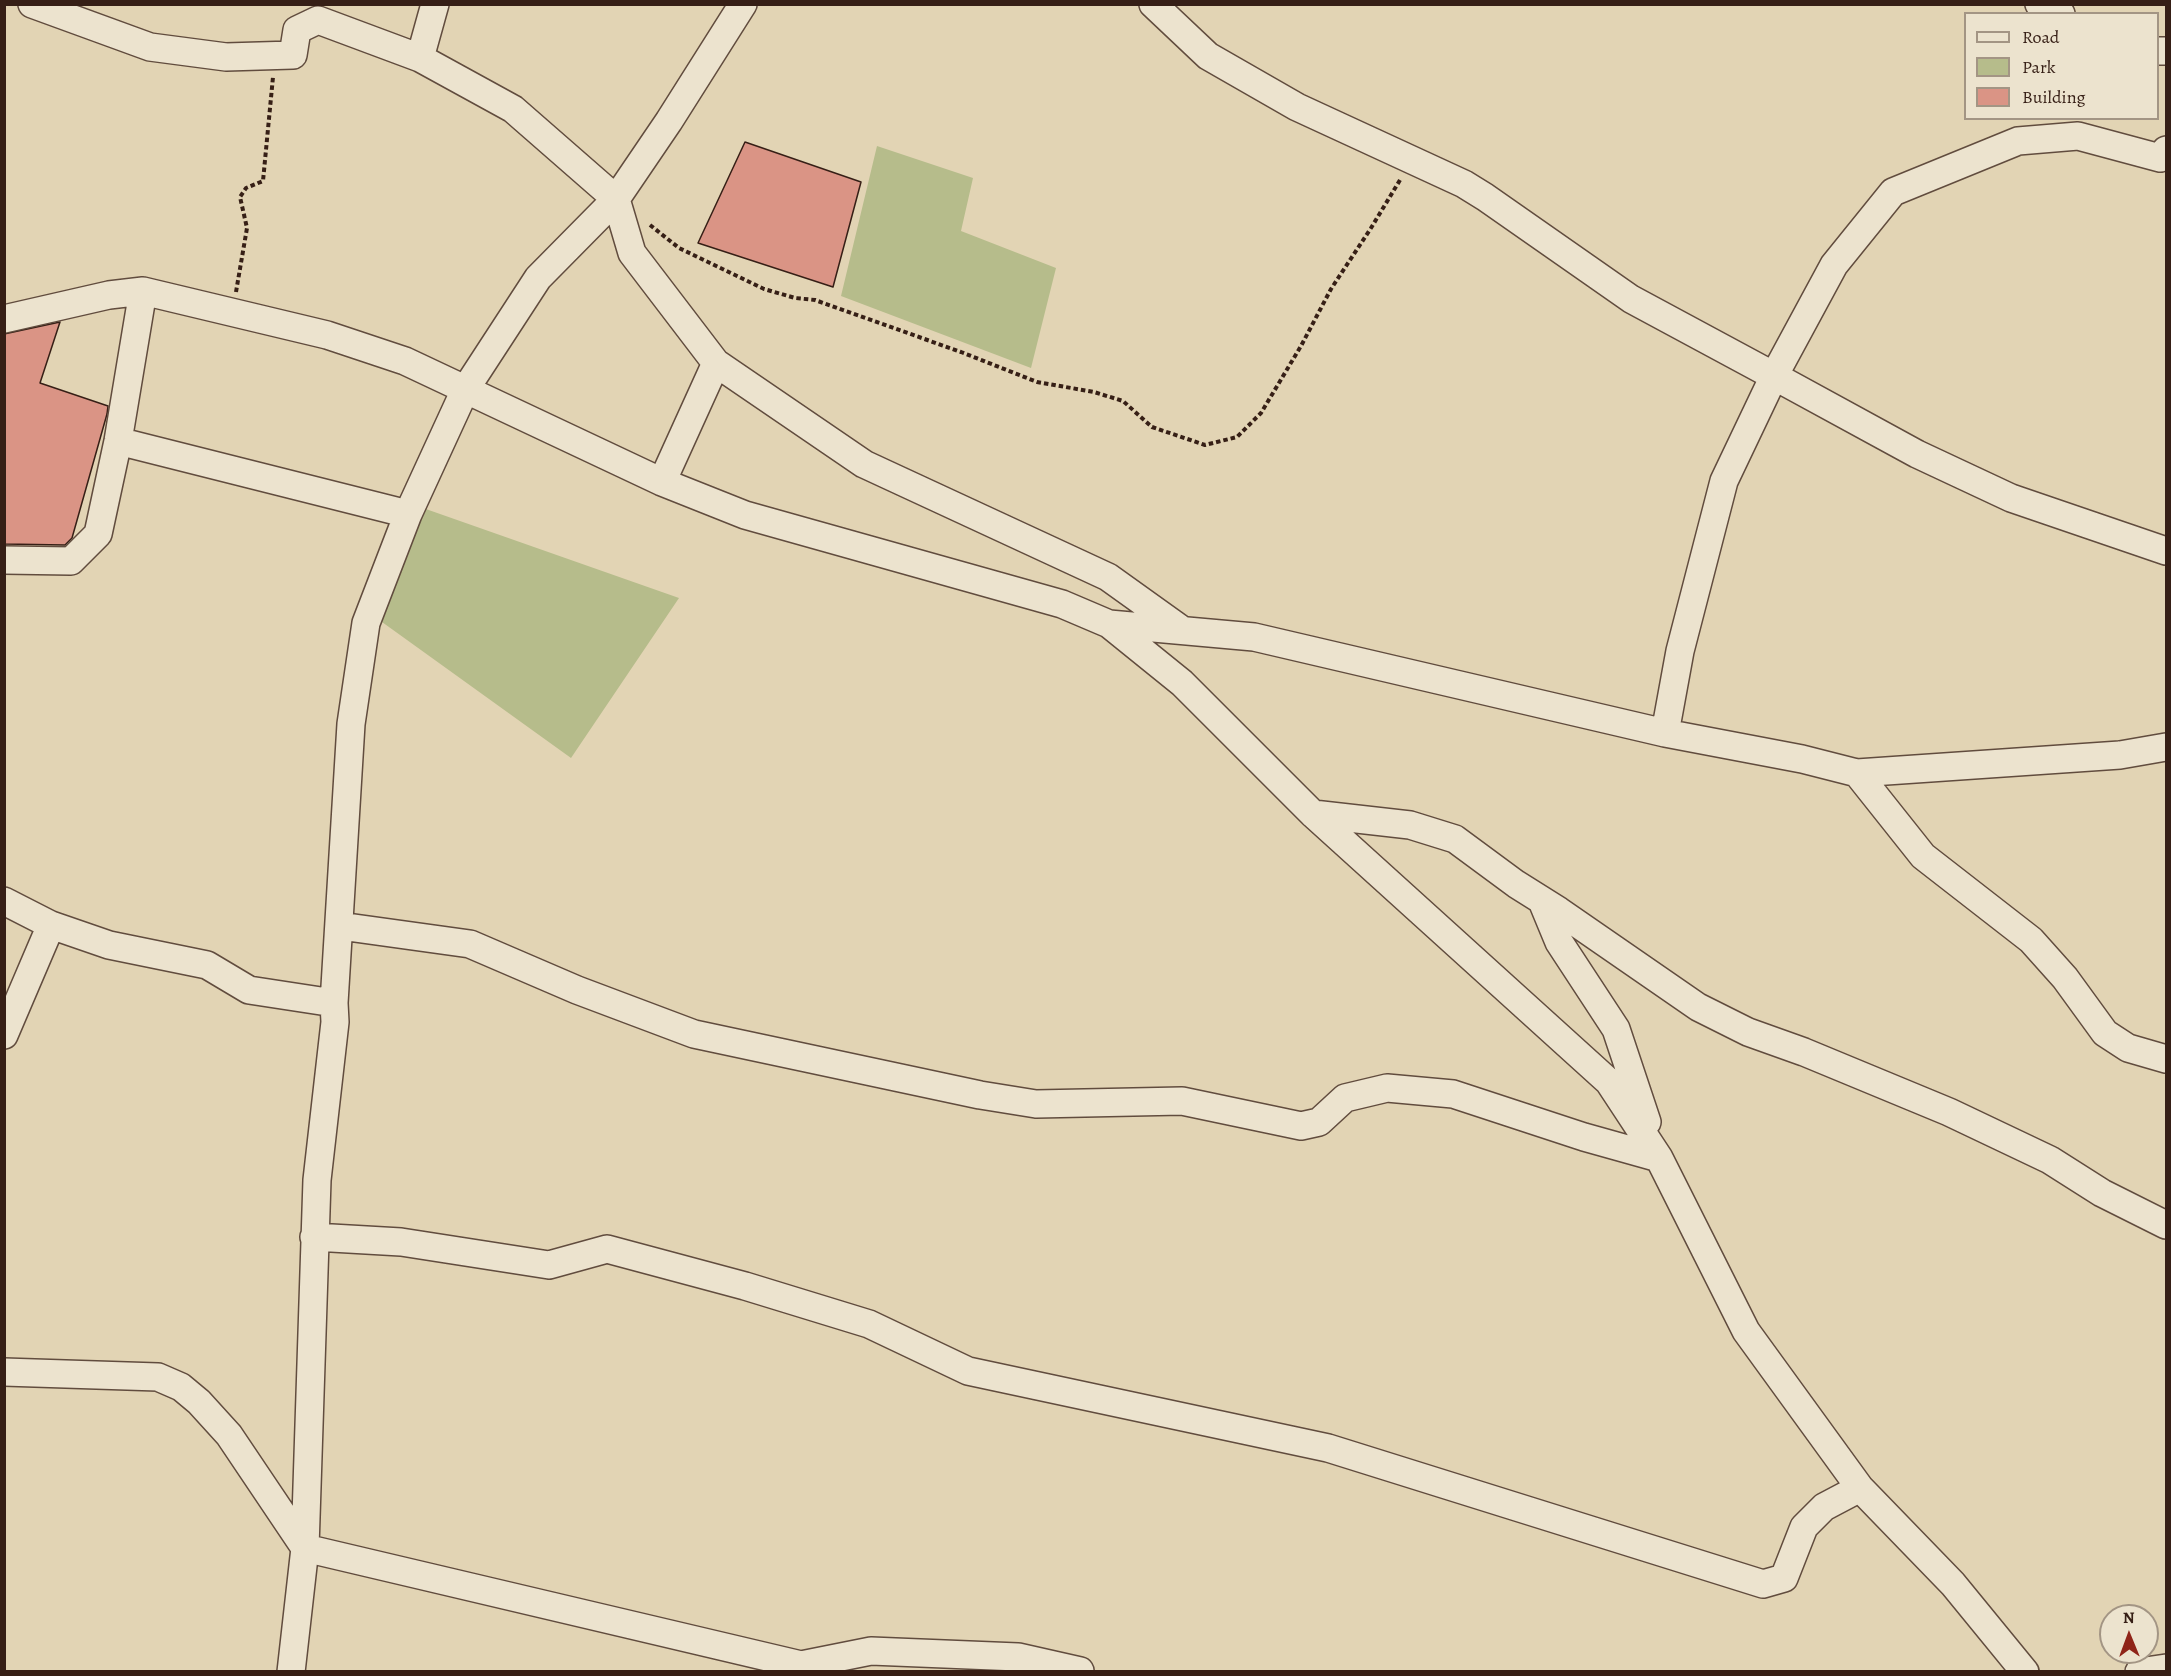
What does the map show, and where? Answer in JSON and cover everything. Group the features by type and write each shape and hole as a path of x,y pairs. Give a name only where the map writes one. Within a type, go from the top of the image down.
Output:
{"street":[{"path":"32,4 150,47 226,57 293,55 297,30 318,20 420,58 513,109 616,199 632,253 716,363 864,465 1108,577 1183,631"},
{"path":"420,58 435,4"},
{"path":"291,1671 305,1548 317,1180 335,1022 334,1003 351,724 366,623 408,514 465,390 538,278 616,199 669,121 743,4"},
{"path":"1153,4 1208,56 1297,107 1464,184 1485,196 1631,299 1917,454 2011,498 2166,551"},
{"path":"2039,4 2057,12"},
{"path":"1665,733 1680,651 1724,481 1774,376 1834,265 1893,192 2018,141 2078,136 2160,158 2166,150"},
{"path":"4,560 71,561 98,534 118,441 142,291"},
{"path":"4,319 109,295 142,291 327,335 405,361 662,482 745,515 1062,604 1109,624 1182,683 1313,814 1609,1082 1659,1158 1746,1331 1860,1488 1953,1584 2025,1671"},
{"path":"662,482 716,363"},
{"path":"118,441 408,514"},
{"path":"1109,624 1254,637 1665,733 1857,772 2120,755 2166,747"},
{"path":"1857,772 1923,856 2031,940 2065,978 2105,1033 2128,1048 2166,1059"},
{"path":"1313,814 1410,825 1455,839 1542,902 1559,911 1698,1007 1748,1032 1804,1052 1949,1112 2050,1160 2102,1193 2166,1225"},
{"path":"4,902 51,925 110,945 207,965 249,990 334,1003"},
{"path":"1542,902 1559,942 1616,1029 1659,1158"},
{"path":"4,1035 51,925"},
{"path":"340,926 470,944 577,990 694,1034 980,1095 1036,1104 1182,1101 1301,1126 1318,1122 1345,1098 1387,1088 1453,1094 1584,1137 1659,1158"},
{"path":"314,1237 401,1242 549,1265 607,1249 869,1324 968,1371 1328,1448 1763,1584 1784,1578 1804,1527 1810,1520 1824,1507 1860,1488"},
{"path":"4,1372 158,1377 181,1387 199,1402 229,1435 305,1548 801,1665 872,1651 1018,1657 1080,1671"},
{"path":"2139,1671 2166,1668"}],"path":[{"path":"233,313 247,228 240,198 246,188 263,181 275,56"},
{"path":"616,199 679,248 764,289 795,298 815,300 961,352 1037,382 1094,392 1123,400 1152,428 1205,445 1237,437 1261,413 1301,346 1331,289 1411,161"}],"green space":[{"path":"877,146 973,178 961,231 1056,268 1031,368 841,296"},
{"path":"423,508 679,598 571,758 382,622"}],"building":[{"path":"745,142 861,182 833,287 698,243"},
{"path":"60,322 40,383 108,406 107,414 72,538 65,545 4,544 4,334"}]}
